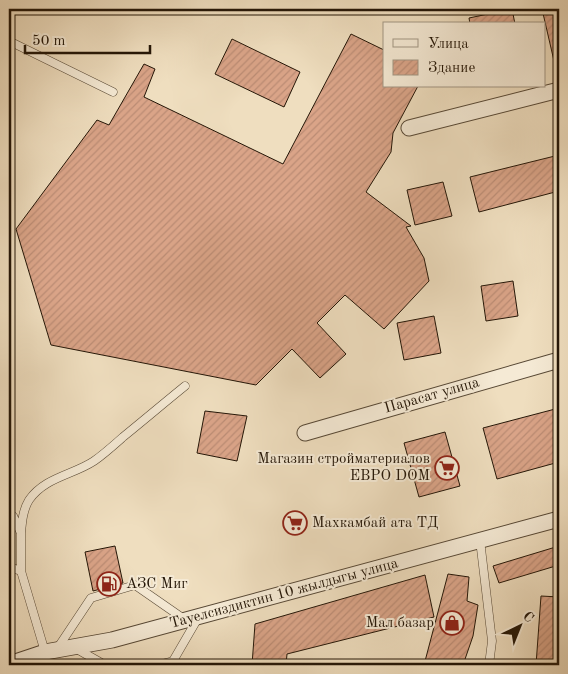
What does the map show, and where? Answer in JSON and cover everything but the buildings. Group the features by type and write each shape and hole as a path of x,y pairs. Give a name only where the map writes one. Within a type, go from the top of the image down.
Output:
{"street":[{"path":"409,128 559,90"},
{"name":"Парасат улица","path":"305,433 559,360"},
{"name":"Тауелсиздиктин 10 жылдыгы улица","path":"9,664 50,652 112,640 192,619 559,519"}],"lane":[{"path":"9,41 113,92"},
{"path":"50,652 21,571 21,533 24,512 30,499 52,480 68,472 78,471 95,460 185,386"},
{"path":"9,513 13,516 21,533"},
{"path":"480,540 492,641 489,665"},
{"path":"9,567 21,571"},
{"path":"50,652 91,598 135,585 192,619 173,661 158,665"},
{"path":"73,647 105,665"}],"place":[{"name":"Магазин стройматериалов ЕВРО DOM","path":"447,468"},
{"name":"Махкамбай ата ТД","path":"295,523"},
{"name":"АЗС Миг","path":"109,584"},
{"name":"Мал базар","path":"452,623"}]}
